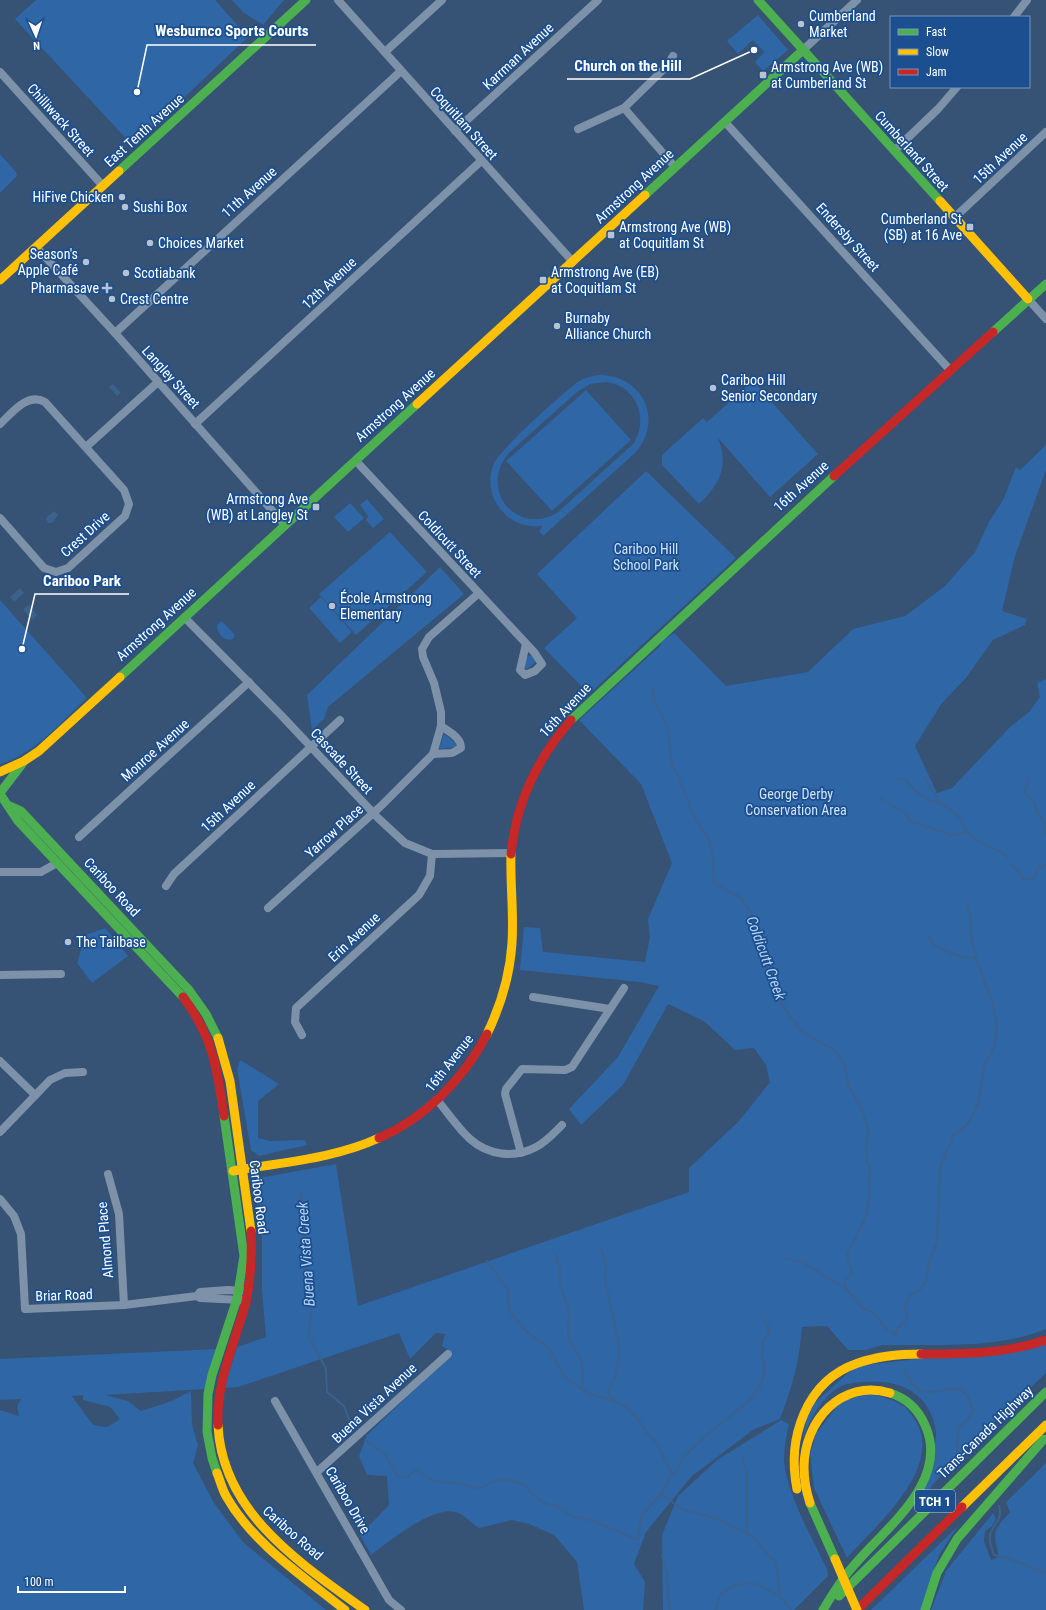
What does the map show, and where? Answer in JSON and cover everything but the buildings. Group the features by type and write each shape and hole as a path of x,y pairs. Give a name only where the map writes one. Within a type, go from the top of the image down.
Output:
{"main road":[{"name":"East Tenth Avenue","path":"0,280 306,0"},
{"name":"Cumberland Street","path":"758,0 1028,299"},
{"name":"Armstrong Avenue","path":"0,772 24,761 39,751 803,50"},
{"name":"16th Avenue","path":"237,1170 332,1155 362,1146 402,1127 438,1101 460,1076 478,1051 493,1022 502,997 509,970 513,942 511,853 516,821 524,794 543,756 563,729 770,534 1046,284"},
{"path":"0,794 24,761"},
{"name":"Cariboo Road","path":"0,794 10,806 21,811 189,990 200,1004 215,1031 225,1058 237,1170 244,1256 243,1296 223,1373 218,1403 219,1440 227,1473 243,1504 261,1526 312,1569 365,1610"},
{"name":"Cariboo Road","path":"10,806 12,814 126,938 180,993 198,1016 211,1046 218,1072 237,1170"},
{"name":"Cariboo Road","path":"243,1296 212,1375 207,1403 209,1445 216,1473 232,1506 247,1527 273,1552 345,1610"},
{"path":"857,1610 803,1508 794,1478 793,1446 800,1419 812,1399 823,1386 847,1367 877,1356 992,1352 1017,1348 1046,1340"},
{"path":"824,1610 845,1575 915,1494 928,1470 930,1440 924,1424 913,1407 896,1394 881,1390 868,1389 843,1395 827,1407 813,1426 803,1460 806,1484 814,1513 832,1561 848,1610"},
{"name":"Trans-Canada Highway","path":"824,1610 1046,1392"},
{"name":"TCH 1","path":"857,1610 1046,1425"},
{"path":"925,1610 932,1583 944,1559 957,1539 1046,1437"}],"street":[{"name":"Coquitlam Street","path":"338,0 573,262"},
{"path":"385,52 442,0"},
{"name":"Karrman Avenue","path":"455,131 598,0"},
{"path":"803,50 857,0"},
{"path":"1015,16 1027,0"},
{"path":"578,128 624,108 667,66 673,56"},
{"name":"11th Avenue","path":"115,333 401,71"},
{"name":"Chilliwack Street","path":"0,72 103,186"},
{"path":"894,150 938,109 956,88"},
{"path":"624,108 675,167"},
{"name":"Endersby Street","path":"725,122 950,370"},
{"name":"15th Avenue","path":"954,218 1046,132"},
{"name":"12th Avenue","path":"195,424 481,161"},
{"name":"Langley Street","path":"36,247 115,333 285,525"},
{"name":"Cumberland Street","path":"1028,299 1046,319"},
{"path":"86,447 158,382"},
{"name":"Crest Drive","path":"0,424 24,402 32,399 38,399 47,404 124,490 128,498 129,507 125,516 68,568 55,572 44,568 0,518"},
{"name":"Coldicutt Street","path":"356,461 526,644"},
{"name":"Yarrow Place","path":"268,908 373,813 433,754 441,726 439,698 424,660 422,649 429,637 479,593"},
{"name":"Cascade Street","path":"185,618 311,746 373,813 405,843 432,854 511,853"},
{"name":"Monroe Avenue","path":"79,836 249,682"},
{"name":"15th Avenue","path":"166,886 174,874 340,720"},
{"path":"433,754 452,753 461,748 461,743 458,738 441,726"},
{"name":"Erin Avenue","path":"302,1035 295,1022 296,1008 419,895 430,876 432,854"},
{"path":"0,872 41,872 57,862"},
{"path":"0,975 61,974"},
{"path":"521,1153 505,1094 506,1089 522,1069 565,1070 572,1067 624,988"},
{"path":"533,997 610,1009"},
{"path":"0,1061 35,1095"},
{"path":"0,1132 50,1080 58,1076 83,1072"},
{"path":"438,1101 468,1137 483,1148 500,1154 521,1153 542,1143 562,1125"},
{"name":"Almond Place","path":"108,1174 119,1214 124,1305"},
{"name":"Briar Road","path":"0,1199 14,1216 21,1234 25,1309 124,1305 197,1296 200,1292 243,1296"},
{"name":"Buena Vista Avenue","path":"317,1472 448,1354"},
{"name":"Cariboo Drive","path":"275,1401 390,1600 401,1610"}],"green space":[{"path":"36,0 215,0 248,37 133,146 15,19"},
{"path":"232,0 284,0 263,25 243,12"},
{"path":"758,15 788,50 763,71 755,62 764,52 753,40 738,54 727,41"},
{"path":"0,154 16,172 17,176 0,193"},
{"path":"598,375 613,377 627,382 637,391 644,401 648,414 648,427 644,440 635,453 543,536 539,531 543,526 532,526 515,522 498,506 492,494 490,482 494,463 508,446 547,408 578,382 585,378","holes":["606,382 616,385 632,396 640,413 640,423 634,443 557,513 542,519 528,518 516,514 506,505 500,494 498,481 500,467 509,453 577,392 590,384"]},
{"path":"753,381 818,454 770,497 718,438 723,457 720,474 717,482 699,504 662,465 662,455 703,418 707,422"},
{"path":"586,390 631,440 552,511 506,461"},
{"name":"George Derby Conservation Area","path":"1046,445 1046,470 1015,556 1002,611 1027,619 1025,625 993,640 966,678 942,703 915,746 937,793 952,788 1010,727 1029,712 1040,697 1037,683 1046,679 1046,1329 1027,1336 986,1343 882,1345 866,1350 848,1350 827,1326 802,1327 795,1374 780,1419 753,1430 692,1476 646,1532 634,1564 645,1582 643,1610 584,1610 577,1562 554,1535 529,1524 512,1520 479,1528 456,1512 435,1514 411,1526 371,1555 360,1535 389,1505 387,1476 367,1475 359,1456 367,1435 453,1353 442,1346 445,1334 436,1333 410,1359 399,1333 238,1387 224,1388 237,1347 266,1337 262,1291 262,1240 254,1181 259,1178 336,1164 358,1306 689,1192 689,1168 739,1121 770,1082 766,1065 754,1048 735,1050 704,1021 668,1004 623,1085 581,1125 569,1109 618,1057 659,986 640,982 520,970 524,927 540,928 543,952 645,962 650,937 648,919 672,863 641,784 579,720 660,646 662,641 674,633 726,686 808,672 853,629 905,616 945,586 975,552 989,522 1004,498 1016,467 1020,470"},
{"name":"Cariboo Hill School Park","path":"646,471 736,558 589,694 544,648 577,618 537,574"},
{"path":"367,499 384,519 373,528 366,520 368,516 360,505"},
{"path":"350,503 364,518 348,532 334,517"},
{"path":"390,532 427,572 356,635 319,594"},
{"path":"440,567 464,594 328,707 324,719 312,730 307,695"},
{"path":"321,597 352,632 340,643 309,608"},
{"path":"0,600 87,698 36,745 25,753 0,764"},
{"path":"222,621 235,635 233,639 230,640 224,638 218,631 217,625"},
{"path":"531,655 535,660 535,663 526,670 524,666 527,657"},
{"path":"444,734 456,743 456,747 439,749"},
{"path":"105,928 128,956 92,983 77,963 86,935"},
{"path":"240,1060 279,1084 258,1101 258,1138 270,1141 305,1140 307,1145 259,1156 251,1150 237,1069"},
{"path":"1046,1344 1046,1373 964,1451 918,1501 932,1456 936,1433 929,1409 914,1392 904,1387 880,1382 856,1383 841,1386 825,1398 820,1404 808,1425 802,1440 809,1408 856,1366"},
{"path":"217,1349 206,1389 105,1395 128,1401 141,1411 172,1401 191,1391 192,1424 198,1445 193,1463 214,1503 244,1543 326,1610 0,1610 0,1410 19,1416 17,1406 21,1399 0,1400 0,1359","holes":["83,1395 83,1400 110,1407 120,1419 107,1427 93,1425 72,1396"]},
{"path":"872,1393 899,1403 909,1411 921,1435 922,1455 915,1474 904,1493 890,1512 847,1558 814,1488 810,1454 816,1434 841,1401"},
{"path":"781,1420 789,1424 784,1451 786,1474 795,1502 827,1569 828,1576 794,1610 663,1610 662,1535 678,1496 717,1460"},
{"path":"1046,1463 1046,1610 931,1610 946,1571 993,1513 996,1519 992,1526 985,1531 984,1541 991,1560 999,1557 995,1537 997,1528 1010,1512 1006,1502"},
{"path":"958,1526 939,1555 921,1610 871,1610"}],"shaded area":[{"path":"113,384 121,393 117,396 109,387"},
{"path":"54,511 58,515 52,523 48,523 46,518"},
{"path":"20,588 24,593 14,602 10,597"},
{"path":"29,605 37,615 32,620 23,609"}],"waterway":[{"name":"Coldicutt Creek","path":"652,688 655,704 662,714 669,733 671,760 695,818 709,840 713,860 714,884 740,897 751,913 758,940 765,958 768,975 780,995 780,1002 802,1032 836,1051 845,1067 849,1087 860,1106 869,1130 866,1147 866,1159 870,1168 869,1198 866,1217 847,1255 852,1272 845,1281 846,1289 863,1308 874,1314 888,1331 898,1336"},
{"path":"925,778 939,801"},
{"path":"898,779 906,780 913,789 928,800 944,805 959,817 967,832"},
{"path":"1028,779 1025,792 1034,802 1038,814 1044,822 1046,834"},
{"path":"879,798 907,814 910,821 952,835 967,832 977,841 998,850 1007,857"},
{"path":"1011,864 1025,880 1034,878 1038,868 1046,865"},
{"path":"894,1333 908,1317 905,1306 909,1296 919,1291 926,1281 930,1259 937,1242 940,1168 953,1136 968,1124 978,1103 985,1064 994,1047 997,1027 993,1004 976,958 971,935 971,918 967,903"},
{"path":"929,937 936,947 962,957 976,958"},
{"name":"Buena Vista Creek","path":"300,1192 305,1212 305,1260 312,1295 309,1337 326,1369 327,1392 344,1406 350,1422"},
{"path":"601,1248 606,1265 605,1281 618,1339 619,1357 615,1378 608,1393 615,1401"},
{"path":"556,1255 560,1270 559,1280 569,1311 568,1336 582,1362 582,1390"},
{"path":"787,1258 804,1263 846,1289"},
{"name":"Buena Vista Creek","path":"365,1440 385,1454 398,1477 408,1476 416,1470 433,1481 458,1483 480,1489 490,1483 504,1479 524,1484 531,1493 546,1504 556,1506 574,1517 591,1520 638,1540 641,1516 661,1494 672,1474 656,1442 646,1432 628,1408 616,1402 588,1393 564,1377 549,1348 527,1332 509,1310 508,1290 487,1261"},
{"path":"673,1474 678,1469 682,1458 705,1436 750,1400 761,1384 765,1369 762,1355 763,1341 770,1331 765,1320"},
{"name":"Coldicutt Creek","path":"904,1370 912,1384 920,1390 936,1392 958,1389 964,1392 969,1399 973,1411 968,1419 958,1429 957,1451"},
{"path":"742,1457 747,1472 747,1533"},
{"name":"Buena Vista Creek","path":"661,1494 682,1509 718,1519 752,1536 776,1564 780,1596 791,1610"},
{"name":"Coldicutt Creek","path":"999,1506 999,1519 990,1536 990,1543 994,1555 1007,1558 1046,1573"},
{"path":"662,1555 667,1573 668,1601 670,1610"},
{"path":"715,1610 719,1598 724,1592 733,1586 751,1583 756,1584 780,1596"}],"traffic: fast":[{"path":"119,171 306,0"},
{"path":"758,0 940,201"},
{"path":"645,195 803,50"},
{"path":"993,332 1046,284"},
{"path":"120,677 417,404"},
{"path":"571,720 834,476"},
{"path":"0,793 22,764"},
{"path":"0,794 18,821 183,997"},
{"path":"10,806 21,811 189,990 206,1014 218,1038"},
{"path":"217,1473 212,1458 207,1432 208,1394 212,1375 237,1299 244,1256 224,1116"},
{"path":"839,1596 1046,1392"},
{"path":"823,1610 834,1591 847,1574 912,1501 923,1483 929,1465 931,1445 922,1419 911,1405 896,1395 890,1393"},
{"path":"925,1610 937,1573 957,1539 1044,1439"},
{"path":"810,1503 835,1559"}],"traffic: slow":[{"path":"0,280 119,171"},
{"path":"417,404 645,195"},
{"path":"940,201 1028,299"},
{"path":"0,772 24,761 39,751 120,677"},
{"path":"487,1034 497,1012 504,990 511,955 513,921 511,854"},
{"path":"218,1038 230,1081 251,1231"},
{"path":"233,1171 307,1159 344,1151 379,1138"},
{"path":"797,1489 795,1451 798,1432 804,1414 813,1398 825,1383 840,1372 858,1363 889,1356 921,1354"},
{"path":"810,1503 806,1490 804,1467 806,1450 811,1434 819,1419 829,1407 842,1398 856,1392 873,1390 890,1393"},
{"path":"218,1425 223,1456 234,1484 249,1510 269,1533 291,1554 315,1574 365,1610"},
{"path":"962,1507 1046,1425"},
{"path":"217,1473 223,1490 237,1513 264,1544 296,1572 345,1610"},
{"path":"835,1559 857,1610"}],"traffic: jam":[{"path":"834,476 993,332"},
{"path":"511,854 518,817 530,782 548,750 571,720"},
{"path":"183,997 201,1026 212,1054 219,1083 224,1116"},
{"path":"379,1138 412,1120 442,1095 467,1066 478,1051 487,1034"},
{"path":"218,1425 218,1409 223,1378 248,1293 251,1266 251,1231"},
{"path":"921,1354 1000,1351 1031,1345 1046,1340"},
{"path":"857,1610 962,1507"}],"place":[{"name":"Cumberland Market","path":"801,24"},
{"name":"Church on the Hill","path":"754,50"},
{"name":"Armstrong Ave (WB) at Cumberland St","path":"763,75"},
{"name":"Wesburnco Sports Courts","path":"137,92"},
{"name":"HiFive Chicken","path":"122,197"},
{"name":"Sushi Box","path":"125,207"},
{"name":"Cumberland St (SB) at 16 Ave","path":"970,227"},
{"name":"Armstrong Ave (WB) at Coquitlam St","path":"611,235"},
{"name":"Choices Market","path":"150,243"},
{"name":"Season's Apple Café","path":"86,262"},
{"name":"Scotiabank","path":"126,273"},
{"name":"Armstrong Ave (EB) at Coquitlam St","path":"543,280"},
{"name":"Pharmasave","path":"107,288"},
{"name":"Crest Centre","path":"112,299"},
{"name":"Burnaby Alliance Church","path":"557,326"},
{"name":"Cariboo Hill Senior Secondary","path":"713,388"},
{"name":"Armstrong Ave (WB) at Langley St","path":"316,507"},
{"name":"École Armstrong Elementary","path":"332,606"},
{"name":"Cariboo Park","path":"22,649"},
{"name":"The Tailbase","path":"68,942"}]}
